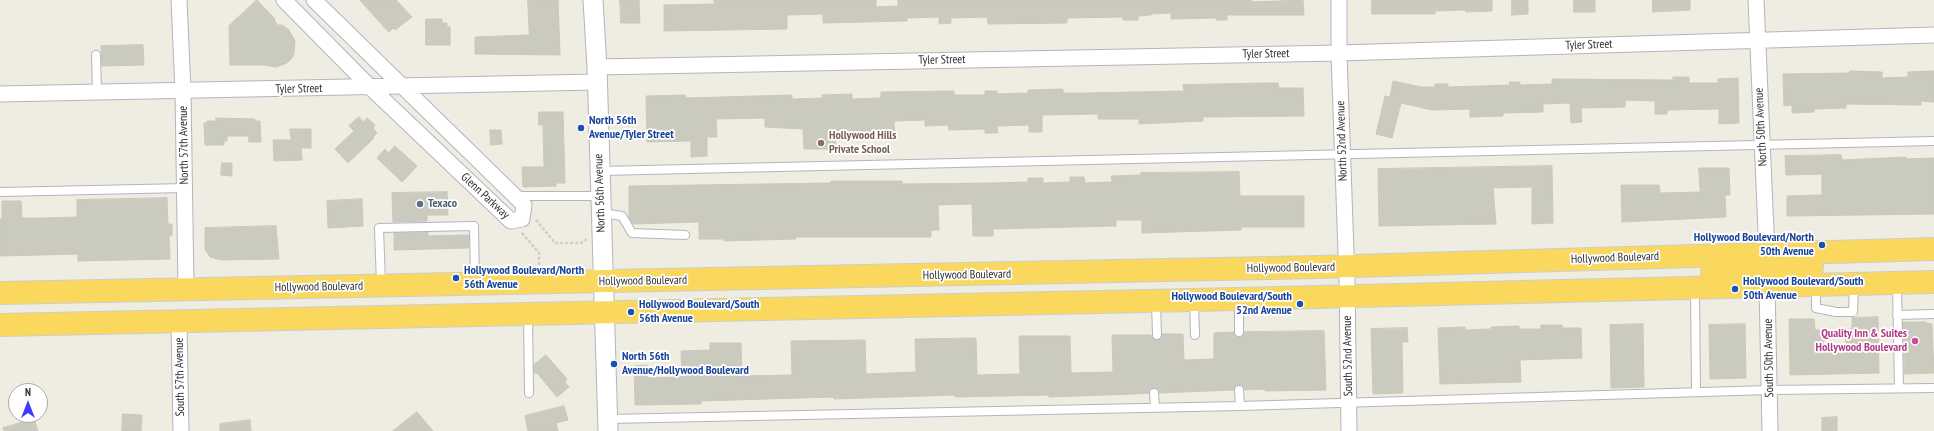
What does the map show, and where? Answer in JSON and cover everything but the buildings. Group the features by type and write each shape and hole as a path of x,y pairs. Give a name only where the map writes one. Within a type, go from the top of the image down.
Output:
{"highway":[{"name":"Hollywood Boulevard","path":"0,325 1239,299 1347,281 1766,254 1934,248"},
{"path":"1767,286 1770,277 1775,271 1787,267 1873,265 1891,250"},
{"path":"1658,288 1677,274 1742,271 1754,268 1764,262 1766,254"},
{"name":"Hollywood Boulevard","path":"0,293 603,282 1347,281 1658,288 1934,282"},
{"path":"179,322 180,313 184,306 195,302 287,301 310,287"}],"street":[{"name":"North 57th Avenue","path":"179,0 183,91 186,289"},
{"name":"Glenn Parkway","path":"284,0 370,87 511,221 522,219 519,201 314,0"},
{"name":"North 56th Avenue","path":"593,0 597,75 608,425"},
{"name":"North 52nd Avenue","path":"1339,0 1339,53 1347,281"},
{"name":"North 50th Avenue","path":"1756,0 1766,254"},
{"name":"Tyler Street","path":"0,94 370,87 597,75 1934,35"},
{"name":"South 52nd Avenue","path":"1347,281 1349,431"},
{"name":"South 50th Avenue","path":"1767,286 1770,431"},
{"name":"South 57th Avenue","path":"179,322 181,431"}],"lane":[{"path":"96,55 97,92"},
{"path":"600,171 1934,142"},
{"path":"0,192 185,188"},
{"path":"519,201 622,216 632,233 686,235"},
{"path":"381,285 379,228 474,226 475,284"},
{"path":"1897,283 1899,388"},
{"path":"1695,288 1696,392"},
{"path":"1239,299 1240,332"},
{"path":"1194,300 1195,335"},
{"path":"1156,301 1157,335"},
{"path":"1898,314 1934,314"},
{"path":"528,315 529,393"},
{"path":"608,425 1696,392 1934,388"},
{"path":"1239,390 1240,406"},
{"path":"1154,393 1155,408"}],"path":[{"path":"519,201 555,243 581,243 601,213"},
{"path":"511,221 539,253 540,265 519,283"}],"place":[{"name":"North 56th Avenue/Tyler Street","path":"581,128"},
{"name":"Hollywood Hills Private School","path":"821,143"},
{"name":"Texaco","path":"420,204"},
{"name":"Hollywood Boulevard/North 50th Avenue","path":"1822,245"},
{"name":"Hollywood Boulevard/North 56th Avenue","path":"456,278"},
{"name":"Hollywood Boulevard/South 50th Avenue","path":"1735,289"},
{"name":"Hollywood Boulevard/South 52nd Avenue","path":"1300,304"},
{"name":"Hollywood Boulevard/South 56th Avenue","path":"631,312"},
{"name":"Quality Inn & Suites Hollywood Boulevard","path":"1915,341"},
{"name":"North 56th Avenue/Hollywood Boulevard","path":"614,364"}]}
